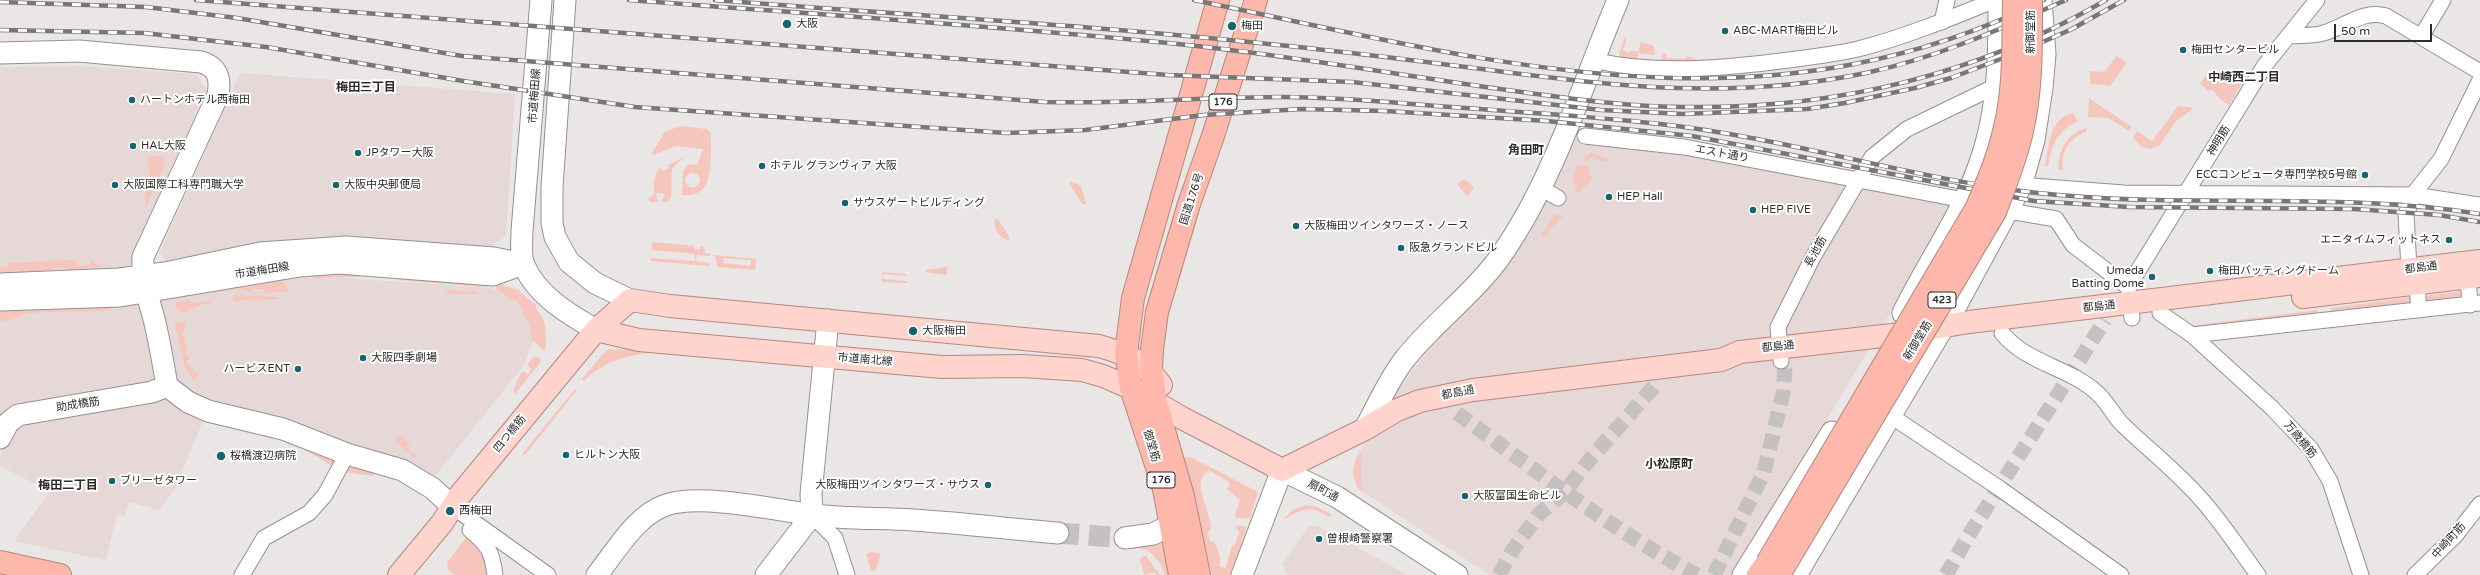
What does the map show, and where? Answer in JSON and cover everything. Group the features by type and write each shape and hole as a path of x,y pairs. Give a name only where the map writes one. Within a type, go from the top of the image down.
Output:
{"highway":[{"name":"176","path":"1131,388 1126,353 1133,298 1218,0"},
{"name":"国道176号","path":"1156,403 1151,370 1157,312 1189,204 1256,0"},
{"name":"423","path":"1766,572 1977,208 1993,169 2005,127 2013,72 2014,0"},
{"name":"新御堂筋","path":"1766,572 1995,212 2011,172 2025,116 2031,54 2031,0"},
{"name":"御堂筋","path":"1131,388 1164,489 1169,526 1180,575"},
{"name":"御堂筋","path":"1156,403 1183,496 1199,575"},
{"path":"0,562 60,575"}],"main road":[{"name":"都島通","path":"1282,470 1365,429 1408,405 1448,395 1664,365 1721,360 1740,352 1780,345 1888,343 1938,335 1969,322 2130,303 2476,272"},
{"name":"都島通","path":"1938,335 1961,337 2002,333 2130,303 2160,314 2321,296 2413,277"},
{"path":"630,300 670,306 1089,345 1126,353 1151,370 1182,418"},
{"name":"四つ橋筋","path":"399,575 596,330 630,300"},
{"name":"市道南北線","path":"596,330 639,340 942,367 1062,368 1103,376 1131,388 1156,403"},
{"name":"扇町通","path":"1156,403 1282,470"}],"street":[{"name":"市道梅田線","path":"0,284 114,280 144,284 339,263 493,275 523,264 522,232 542,0"},
{"name":"市道梅田線","path":"552,187 565,0"},
{"path":"1365,429 1391,380 1404,360 1496,262 1518,229 1565,134 1618,0"},
{"path":"1942,22 1946,0"},
{"path":"1593,60 1654,67 1705,68 1751,64 1858,49 1942,22 1995,0"},
{"path":"1743,575 1888,343 1964,200 1985,147 1998,85 1999,0"},
{"name":"新御堂筋","path":"1796,575 1891,416 2009,210 2026,170 2039,111 2044,54 2041,0"},
{"name":"神明筋","path":"2130,303 2188,192 2265,65 2317,0"},
{"path":"2421,37 2443,0"},
{"path":"2288,36 2320,34 2371,14 2386,16 2480,72"},
{"path":"0,53 79,51 201,62 216,71 219,79 218,95 143,257 144,284 153,314 167,386 188,402 208,411 283,429 347,454 402,470 432,488 453,507 548,575"},
{"path":"2419,310 2413,277 2406,214 2414,196 2441,159 2480,80"},
{"name":"長池筋","path":"1780,345 1813,256 1872,157 1907,128 1998,85"},
{"name":"エスト通り","path":"1585,136 1684,148 1964,200"},
{"path":"2032,186 2124,193 2188,192 2414,196 2480,205"},
{"path":"552,187 523,264 543,292 569,313 596,330"},
{"path":"552,187 552,223 558,244 569,262 595,283 630,300"},
{"path":"1539,188 1558,198"},
{"path":"2009,210 2056,219 2073,245 2130,303"},
{"path":"2192,335 2475,304 2476,272"},
{"name":"市道梅田線","path":"0,300 120,296 144,284"},
{"path":"2321,296 2323,321"},
{"name":"万歳橋筋","path":"2160,314 2192,335 2272,408 2311,450 2330,481 2361,575"},
{"path":"766,575 812,515 811,494 828,320"},
{"path":"2002,333 2008,340 2029,356 2070,374 2097,392 2122,424 2171,467 2210,511 2258,575"},
{"name":"助成橋筋","path":"0,438 8,423 18,415 152,392 167,386"},
{"path":"1891,416 1998,488 2121,575"},
{"path":"242,575 264,538 308,513 325,495 347,454"},
{"path":"1247,573 1282,470"},
{"name":"扇町通","path":"1282,470 1337,497 1457,575"},
{"path":"596,575 638,524 652,511 666,505 694,502 785,509 812,515 878,520 912,520 1058,533"},
{"name":"中崎町筋","path":"2415,575 2455,536 2480,504"},
{"path":"453,507 467,528 485,542 491,551 495,575"},
{"path":"812,515 834,538 847,575"},
{"path":"1125,538 1153,534 1169,526"}],"shaded area":[{"path":"1625,37 1627,37 1623,50 1630,53 1631,50 1638,52 1641,42 1654,46 1655,55 1638,53 1637,60 1623,60 1619,54"},
{"path":"1663,53 1667,54 1666,58 1685,59 1687,56 1698,60 1697,63 1660,64"},
{"path":"2117,56 2127,63 2110,86 2090,84 2090,71 2104,72"},
{"path":"77,66 196,74 207,90 134,250 127,282 248,281 328,277 490,288 507,294 525,311 534,339 524,365 433,479 210,404 175,489 159,510 129,502 125,516 117,515 106,560 14,541 50,491 0,466 0,457 15,427 0,421 0,67"},
{"path":"2222,71 2233,78 2238,72 2246,77 2229,105 2219,98 2214,91 2208,90 2200,84 2205,76 2214,82"},
{"name":"JPタワー大阪","path":"240,73 515,94 506,236 494,244 493,251 168,264 160,252"},
{"path":"2089,98 2132,127 2129,131 2108,118 2088,117"},
{"path":"2178,106 2194,108 2175,122 2160,145 2150,149 2141,147 2133,137 2137,131 2152,141"},
{"path":"2074,113 2077,122 2070,125 2060,134 2053,146 2048,167 2045,166 2049,141 2055,126 2059,120"},
{"path":"679,126 707,129 711,133 711,165 706,184 701,191 693,195 682,195 683,172 688,165 697,165 703,149 676,146 654,155 652,153 664,133","holes":["691,173 697,174 700,179 699,184 694,188 688,186 685,181 686,176"]},
{"path":"2086,128 2087,131 2071,141 2063,157 2063,170 2058,169 2060,155 2065,144 2073,134"},
{"path":"1574,140 1666,150 1949,203 1952,209 1735,575 1490,575 1357,488 1352,472 1357,455 1398,390 1427,352 1506,267 1530,233"},
{"path":"1592,153 1609,159 1607,162 1596,159 1594,156 1587,161 1581,160"},
{"path":"163,156 165,164 146,207 145,191 150,190 148,157"},
{"path":"684,157 672,169 671,198 667,202 661,202 665,195 659,192 656,194 658,202 650,202 648,199 654,194 654,180 658,170 660,168 663,171 669,168 668,165"},
{"path":"1589,165 1589,175 1592,179 1578,194 1574,180 1575,170 1577,166"},
{"path":"1464,179 1474,187 1468,197 1457,184"},
{"path":"1071,181 1081,186 1086,203 1083,205 1069,183"},
{"path":"1555,215 1564,215 1542,238 1541,235"},
{"path":"995,219 998,219 1010,238 1008,240 997,232"},
{"path":"653,242 694,246 694,249 700,250 700,246 703,246 705,253 710,254 710,256 697,255 696,261 709,263 709,266 651,261 650,258 695,261 695,254 651,250"},
{"path":"715,255 756,259 755,270 717,267","holes":["724,258 751,260 751,266 723,263"]},
{"path":"90,259 103,267 86,268 87,273 69,274 68,268 54,268 54,275 0,277 0,267 7,267 7,263 76,260 77,266 90,264"},
{"path":"947,267 947,275 925,272 925,270"},
{"path":"311,272 363,272 360,277 313,278"},
{"path":"882,272 906,274 907,283 882,282","holes":["883,274 906,276 906,281 883,279"]},
{"path":"414,276 487,282 487,287 396,280"},
{"path":"274,278 275,282 283,282 286,284 288,291 264,293 264,289 252,289 252,293 238,289 252,285 214,293 213,288"},
{"path":"496,283 518,290 536,305 536,309 540,313 545,328 545,351 532,340 529,323 517,302 496,289"},
{"path":"447,290 476,292 476,294 447,294"},
{"path":"2463,291 2464,298 2426,303 2425,296"},
{"path":"233,295 278,297 277,299 233,301"},
{"path":"2412,297 2413,304 2331,313 2331,308"},
{"path":"188,300 196,303 211,300 211,302 195,307 187,313 178,311 175,308 177,303"},
{"path":"111,304 111,310 28,313 11,320 0,321 0,309"},
{"path":"2317,310 2317,314 2199,331 2189,326"},
{"path":"176,322 186,323 183,334 187,348 184,353 190,358 186,363 199,374 194,380 185,368 177,335 178,332 174,329"},
{"path":"609,349 650,351 650,353 614,361 591,374 584,381 582,379"},
{"path":"534,356 541,359 540,363 515,394 513,391 522,371 528,374 531,369 527,365"},
{"path":"575,389 577,390 525,455 522,454"},
{"path":"400,436 410,443 406,448 417,456 415,458 395,442"},
{"path":"300,446 336,459 336,469"},
{"path":"1362,453 1361,485 1364,489 1363,491 1356,483 1354,478 1355,461"},
{"path":"1185,457 1191,457 1258,492 1250,518 1236,518 1235,515 1240,500 1227,489 1230,483 1210,471 1204,475 1201,481 1201,488 1211,529 1208,533 1210,541 1214,542 1220,555 1220,567 1226,568 1232,545 1234,546 1239,533 1236,526 1247,526 1231,575 1212,575 1183,463"},
{"path":"347,465 374,472 373,476 344,472"},
{"path":"1306,505 1317,507 1331,514 1329,517 1316,510 1310,509 1296,513 1283,520 1292,510"},
{"name":"曽根崎警察署","path":"1309,526 1318,526 1408,575 1288,575 1282,564"},
{"path":"468,535 481,546 489,575 455,575 448,570 447,563"},
{"path":"1158,543 1166,547 1171,575 1165,575 1162,566 1156,558 1149,552 1140,548 1140,546"},
{"path":"871,552 881,553 876,570 871,571 866,554"},
{"path":"1143,556 1146,556 1160,575 1156,575 1155,572 1144,575 1140,559"}],"tunnel":[{"path":"1946,575 1967,538 2105,320"},
{"path":"1714,575 1764,472 1783,393 1785,368"},
{"path":"1499,575 1512,551 1539,514 1565,492 1590,459 1658,382"},
{"path":"1457,413 1604,519 1697,575"},
{"path":"1058,533 1125,538"}],"railway":[{"path":"196,0 1168,75 1352,82 1601,110 1683,114 1807,109 1845,103 1915,88 1951,78 2027,49 2072,29 2124,0"},
{"path":"629,0 973,26 1178,44 1260,54 1574,99 1664,107 1742,106 1797,102 1851,94 1904,82 1956,67 2007,49 2057,26 2106,0"},
{"path":"715,0 1208,38 1410,60 1538,76 1632,86 1678,88 1770,86 1818,81 1866,73 1892,67 1968,42 2066,0"},
{"path":"1194,0 1410,45 1516,64 1622,75 1727,78 1832,68 1938,43 2044,0"},
{"path":"0,2 146,7 237,18 462,56 1045,102 1305,97 1368,100 1582,116 1708,130 1943,178 1991,187 2038,193 2093,198 2149,200 2315,201 2370,203 2425,207 2480,214"},
{"path":"0,30 144,33 266,47 463,81 635,107 1006,133 1085,130 1204,115 1302,109 1385,111 1547,121 1692,136 2034,201 2129,207 2354,209 2439,215 2480,222"}],"place":[{"name":"大阪","path":"787,24"},
{"name":"梅田","path":"1232,26"},
{"name":"ABC-MART梅田ビル","path":"1725,31"},
{"name":"梅田センタービル","path":"2183,50"},
{"name":"ハートンホテル西梅田","path":"132,100"},
{"name":"HAL大阪","path":"133,146"},
{"name":"JPタワー大阪","path":"358,153"},
{"name":"ホテル グランヴィア 大阪","path":"762,166"},
{"name":"ECCコンピュータ専門学校5号館","path":"2365,175"},
{"name":"大阪国際工科専門職大学","path":"115,185"},
{"name":"大阪中央郵便局","path":"336,185"},
{"name":"HEP Hall","path":"1609,197"},
{"name":"サウスゲートビルディング","path":"845,203"},
{"name":"HEP FIVE","path":"1753,210"},
{"name":"大阪梅田ツインタワーズ・ノース","path":"1296,226"},
{"name":"エニタイムフィットネス","path":"2449,240"},
{"name":"阪急グランドビル","path":"1401,248"},
{"name":"梅田バッティングドーム","path":"2210,271"},
{"name":"Umeda Batting Dome","path":"2152,277"},
{"name":"大阪梅田","path":"913,331"},
{"name":"大阪四季劇場","path":"363,358"},
{"name":"ハービスENT","path":"298,369"},
{"name":"ヒルトン大阪","path":"566,455"},
{"name":"桜橋渡辺病院","path":"221,456"},
{"name":"ブリーゼタワー","path":"112,481"},
{"name":"大阪梅田ツインタワーズ・サウス","path":"988,485"},
{"name":"大阪富国生命ビル","path":"1465,496"},
{"name":"西梅田","path":"450,511"},
{"name":"曽根崎警察署","path":"1319,539"}],"district":[{"name":"中崎西二丁目","path":"2244,78"},
{"name":"梅田三丁目","path":"366,88"},
{"name":"角田町","path":"1526,151"},
{"name":"小松原町","path":"1669,465"},
{"name":"梅田二丁目","path":"68,486"}]}
